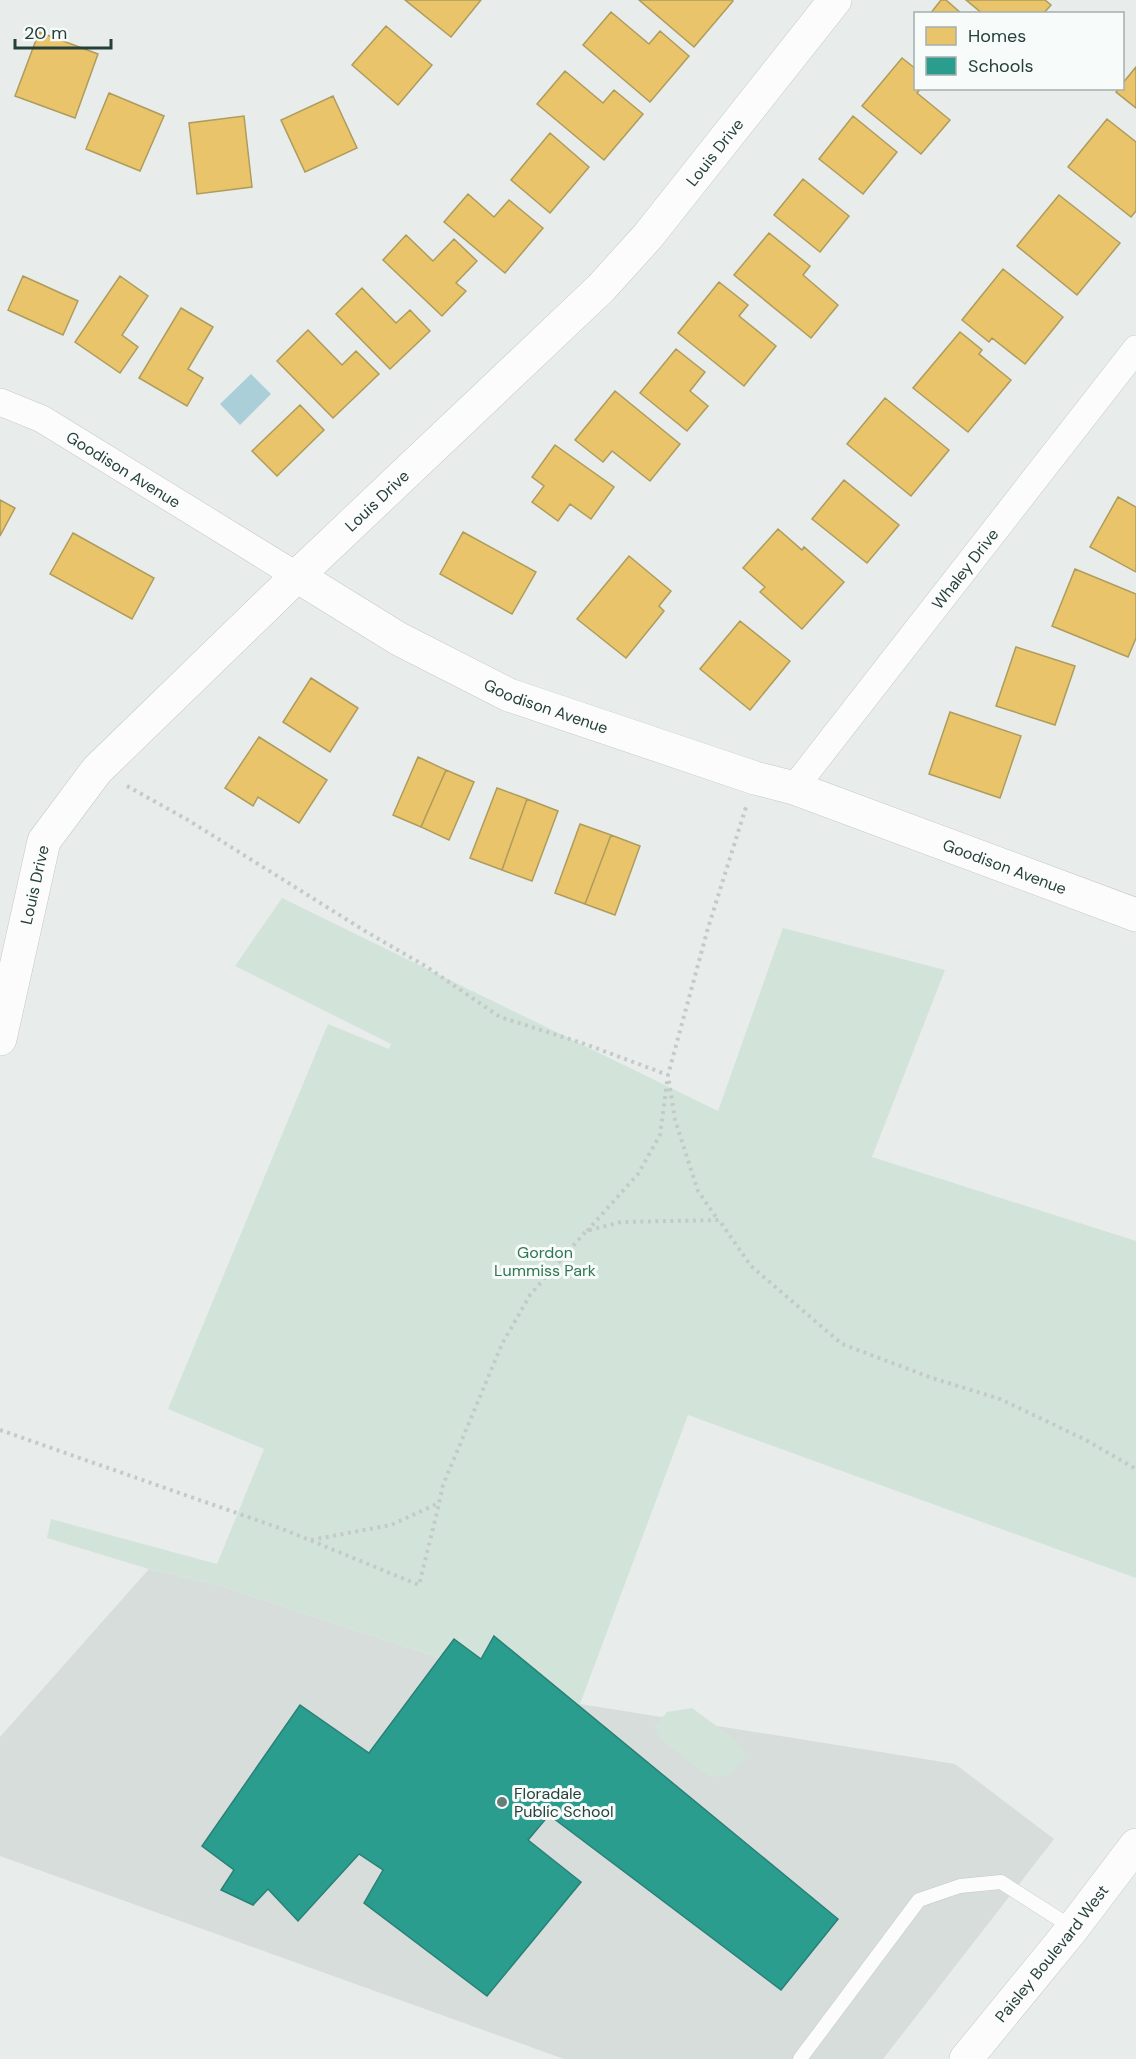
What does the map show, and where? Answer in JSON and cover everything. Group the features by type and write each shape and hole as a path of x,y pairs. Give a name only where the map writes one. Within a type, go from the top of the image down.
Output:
{"street":[{"name":"Louis Drive","path":"0,1039 44,841 97,770 297,576 601,288 648,236 835,0"},
{"name":"Whaley Drive","path":"794,788 1136,349"},
{"name":"Goodison Avenue","path":"0,402 42,419 399,639 509,695 755,778 794,788 1136,915"},
{"name":"Paisley Boulevard West","path":"966,2059 1073,1928 1136,1845"}],"lane":[{"path":"800,2059 919,1900 960,1886 1001,1882 1073,1928"}],"path":[{"path":"97,770 188,820 365,931 427,967 501,1017 668,1074"},
{"path":"0,1430 311,1540 419,1585 443,1485 502,1344 530,1295 638,1174 660,1135 668,1074 708,928 755,778"},
{"path":"668,1074 675,1120 698,1191 751,1266 842,1344 932,1378 1000,1399 1086,1440 1136,1469"},
{"path":"586,1231 621,1222 719,1221"},
{"path":"311,1540 391,1525 439,1503"}],"shaded area":[{"name":"Floradale Public School","path":"149,1569 214,1584 580,1704 955,1764 1054,1839 883,2059 564,2059 0,1856 0,1737"}],"green space":[{"name":"Gordon Lummiss Park","path":"282,898 718,1111 783,928 945,970 872,1157 1136,1241 1136,1578 688,1415 580,1704 214,1584 149,1569 47,1538 51,1519 217,1564 264,1449 168,1409 328,1024 389,1049 391,1044 235,966"},
{"path":"692,1708 737,1741 746,1755 733,1772 724,1776 710,1777 660,1739 654,1727 667,1712"}],"water":[{"path":"251,374 271,394 240,425 220,404"}],"building: Homes":[{"path":"405,0 481,0 451,37"},
{"path":"639,0 732,0 733,1 694,47"},
{"path":"941,0 946,0 960,12 932,12"},
{"path":"966,0 1045,0 1051,5 1045,12 981,12"},
{"path":"611,12 649,44 660,31 689,56 650,102 583,45"},
{"path":"386,26 432,65 398,105 352,65"},
{"path":"39,32 98,54 75,118 15,96"},
{"path":"902,58 914,67 914,90 919,90 917,93 950,120 921,154 862,106"},
{"path":"1136,67 1136,108 1116,92 1124,90 1124,82"},
{"path":"565,71 603,103 614,90 643,114 604,160 537,104"},
{"path":"109,93 164,116 140,171 86,149"},
{"path":"333,96 357,148 305,172 281,120"},
{"path":"244,116 252,187 197,194 189,123"},
{"path":"853,116 897,152 863,194 819,159"},
{"path":"1107,119 1136,142 1136,211 1131,217 1068,167"},
{"path":"550,133 589,167 550,213 511,180"},
{"path":"803,179 849,216 820,252 774,215"},
{"path":"468,194 494,217 509,200 543,228 505,273 444,222"},
{"path":"1059,195 1120,243 1077,295 1017,246"},
{"path":"769,233 810,266 803,275 838,305 811,338 734,275"},
{"path":"406,235 433,261 454,239 477,261 456,283 466,291 442,316 383,260"},
{"path":"1003,269 1063,317 1025,364 992,338 989,342 962,320"},
{"path":"23,276 78,301 63,335 8,310"},
{"path":"120,276 148,296 122,335 138,347 120,373 75,342"},
{"path":"719,282 748,305 739,316 776,346 744,386 678,333"},
{"path":"362,288 396,323 410,310 430,331 390,369 336,314"},
{"path":"181,308 213,327 188,369 203,378 187,406 139,378"},
{"path":"308,330 342,365 356,351 379,374 333,418 277,361"},
{"path":"960,332 982,350 979,354 1011,380 968,432 913,388"},
{"path":"676,349 705,372 690,391 708,406 687,431 640,393"},
{"path":"615,391 680,444 650,481 612,451 603,462 575,440"},
{"path":"885,398 949,450 911,496 847,444"},
{"path":"300,405 324,430 277,476 252,451"},
{"path":"555,445 614,487 591,519 570,504 558,521 532,502 544,486 532,477"},
{"path":"844,480 899,525 867,563 812,519"},
{"path":"1118,497 1136,507 1136,572 1090,547"},
{"path":"0,500 15,508 0,536"},
{"path":"778,529 802,550 804,547 844,582 802,629 760,592 765,587 743,568"},
{"path":"463,532 536,572 512,614 440,574"},
{"path":"73,533 154,578 132,619 50,574"},
{"path":"629,556 671,591 659,606 664,611 626,658 577,619"},
{"path":"1075,569 1136,594 1136,638 1128,657 1052,626"},
{"path":"740,621 790,661 750,710 700,669"},
{"path":"1016,647 1075,666 1055,725 996,706"},
{"path":"311,678 358,708 330,752 283,722"},
{"path":"950,712 1021,736 1000,798 929,774"},
{"path":"259,737 327,780 299,823 258,797 253,806 225,788"},
{"path":"418,757 446,770 421,827 393,815"},
{"path":"446,770 474,782 449,840 421,827"},
{"path":"497,788 527,799 502,870 470,858"},
{"path":"527,799 558,811 532,881 502,870"},
{"path":"580,824 611,835 585,904 555,893"},
{"path":"611,835 640,846 615,915 585,904"}],"building: Schools":[{"path":"494,1636 838,1919 781,1990 549,1815 528,1840 581,1882 487,1996 364,1903 383,1870 359,1854 298,1921 268,1889 253,1905 221,1890 234,1870 202,1846 300,1705 369,1753 454,1639 481,1659"}],"place":[{"name":"Floradale Public School","path":"502,1802"}]}
